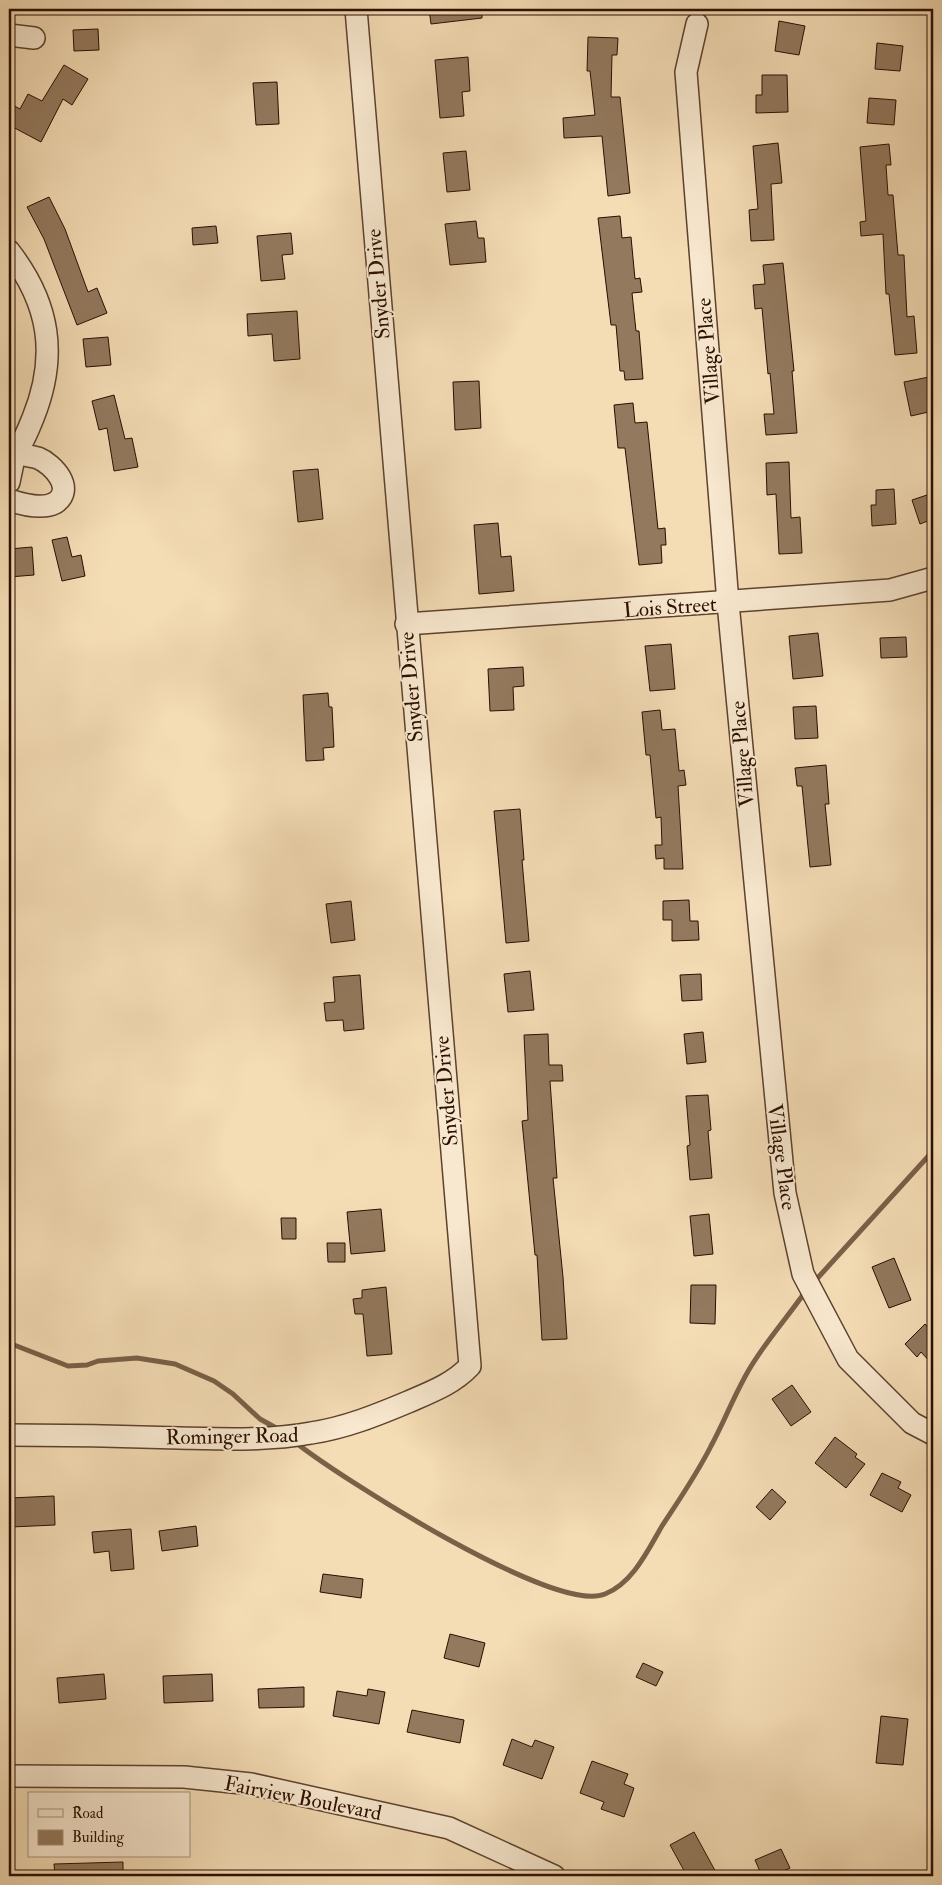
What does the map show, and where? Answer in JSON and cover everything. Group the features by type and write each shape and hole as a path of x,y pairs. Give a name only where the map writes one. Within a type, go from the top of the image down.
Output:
{"street":[{"name":"Snyder Drive","path":"356,9 406,624 470,1366"},
{"name":"Village Place","path":"696,24 686,72 728,603 785,1193 804,1274 848,1359 912,1423 933,1434"},
{"path":"9,35 34,38"},
{"path":"9,251 35,290 41,304 46,327 48,351 46,374 38,405 26,434 12,455 9,482"},
{"path":"9,500 19,504 44,506 55,503 63,494 63,482 56,470 38,458 12,455"},
{"name":"Lois Street","path":"406,624 728,603 890,590 933,578"},
{"name":"Rominger Road","path":"9,1435 220,1439 282,1438 359,1422 446,1385 459,1377 470,1366"},
{"name":"Fairview Boulevard","path":"9,1776 184,1778 251,1784 449,1828 554,1876"}],"building":[{"path":"429,9 482,9 482,18 431,24"},
{"path":"779,21 805,26 799,55 775,51"},
{"path":"98,29 99,50 74,51 73,30"},
{"path":"588,37 618,38 617,55 612,55 611,97 620,97 630,193 608,196 602,136 564,138 563,118 595,115 590,71 587,71"},
{"path":"877,43 903,46 900,71 875,69"},
{"path":"468,57 470,91 462,92 464,116 440,118 435,60"},
{"path":"64,65 88,79 72,105 63,99 41,142 9,125 9,103 20,109 28,94 42,101"},
{"path":"762,75 787,75 788,112 756,113 756,95 762,95"},
{"path":"277,82 279,124 256,125 253,83"},
{"path":"869,98 896,100 894,125 867,123"},
{"path":"778,143 782,183 771,184 774,240 751,241 749,210 758,209 753,146"},
{"path":"889,144 891,165 886,165 888,195 893,195 898,255 904,255 907,317 914,316 917,353 895,355 889,294 886,294 883,234 861,236 860,222 866,221 860,147"},
{"path":"466,151 470,190 447,192 443,153"},
{"path":"49,197 65,229 88,292 97,288 107,313 77,325 44,239 27,207"},
{"path":"620,216 622,238 631,237 635,279 640,278 642,292 632,293 636,331 639,331 643,379 625,380 624,371 620,371 616,325 611,325 598,218"},
{"path":"476,221 478,238 484,238 486,262 450,265 445,224"},
{"path":"216,226 218,243 193,245 192,228"},
{"path":"291,233 293,254 282,255 285,279 261,281 257,236"},
{"path":"783,263 794,371 792,371 797,433 766,435 764,414 774,414 762,308 755,309 753,285 765,284 763,265"},
{"path":"297,311 300,359 274,361 272,334 248,336 247,314"},
{"path":"108,337 111,365 86,367 83,339"},
{"path":"929,377 933,396 933,411 911,416 904,382"},
{"path":"479,381 481,428 455,430 453,382"},
{"path":"114,395 125,439 132,438 138,467 114,471 107,428 99,430 92,401"},
{"path":"633,403 635,423 647,422 658,529 665,528 666,545 661,545 662,563 639,565 625,448 618,448 614,405"},
{"path":"789,462 791,518 800,517 802,553 779,554 776,494 767,495 766,463"},
{"path":"318,469 323,519 298,522 293,471"},
{"path":"894,489 896,524 872,526 871,505 876,505 876,490"},
{"path":"933,493 933,519 920,524 912,500"},
{"path":"498,523 501,557 511,556 514,591 479,594 474,525"},
{"path":"67,537 72,557 81,555 85,576 62,581 52,540"},
{"path":"32,547 34,575 9,577 9,549"},
{"path":"818,633 823,676 793,679 789,636"},
{"path":"906,637 907,657 881,658 880,638"},
{"path":"671,644 675,689 650,691 645,646"},
{"path":"523,667 524,686 513,687 514,710 490,711 488,669"},
{"path":"328,693 329,707 332,707 334,747 323,748 324,760 306,761 303,695"},
{"path":"816,706 818,738 795,739 793,707"},
{"path":"660,710 662,730 675,729 679,771 684,770 686,785 678,786 683,869 664,869 664,858 656,859 655,845 662,845 661,817 656,818 650,755 646,755 642,712"},
{"path":"826,765 829,804 825,804 831,865 810,867 802,786 797,786 795,768"},
{"path":"520,809 529,941 506,943 494,811"},
{"path":"689,900 690,921 698,921 699,940 672,941 672,920 663,920 663,901"},
{"path":"351,901 355,940 331,943 326,904"},
{"path":"530,971 534,1010 508,1012 504,974"},
{"path":"701,974 702,1000 682,1001 680,975"},
{"path":"360,975 364,1029 344,1031 343,1020 326,1021 324,1003 335,1002 333,977"},
{"path":"703,1032 706,1062 687,1064 684,1034"},
{"path":"548,1034 549,1065 562,1065 563,1081 550,1081 557,1178 553,1178 567,1339 542,1340 537,1255 535,1255 522,1121 528,1120 524,1035"},
{"path":"708,1095 711,1130 708,1131 712,1178 690,1180 687,1146 690,1145 686,1096"},
{"path":"381,1209 385,1251 351,1254 347,1212"},
{"path":"709,1214 713,1254 694,1256 690,1216"},
{"path":"281,1218 296,1218 296,1239 282,1239"},
{"path":"327,1243 345,1243 345,1262 328,1262"},
{"path":"894,1258 911,1300 889,1308 872,1267"},
{"path":"691,1285 716,1285 715,1324 690,1323"},
{"path":"386,1287 392,1354 367,1356 363,1314 355,1314 353,1299 362,1298 362,1290"},
{"path":"925,1324 933,1333 933,1365 921,1352 917,1357 905,1344"},
{"path":"792,1385 811,1412 791,1426 772,1399"},
{"path":"835,1437 857,1454 855,1457 865,1464 846,1488 815,1463"},
{"path":"882,1473 901,1482 898,1488 911,1495 902,1512 870,1495"},
{"path":"772,1489 786,1502 770,1520 756,1507"},
{"path":"54,1496 55,1525 11,1527 10,1498"},
{"path":"196,1526 198,1546 162,1551 159,1531"},
{"path":"131,1529 134,1569 111,1571 109,1551 94,1553 92,1532"},
{"path":"323,1574 363,1579 361,1598 320,1592"},
{"path":"450,1634 485,1643 479,1667 444,1658"},
{"path":"643,1663 663,1672 656,1686 636,1677"},
{"path":"104,1674 106,1699 59,1703 57,1678"},
{"path":"212,1674 213,1701 164,1703 163,1676"},
{"path":"304,1687 304,1707 259,1708 258,1689"},
{"path":"368,1689 385,1692 379,1724 333,1716 337,1691 367,1696"},
{"path":"412,1710 464,1720 460,1743 407,1732"},
{"path":"881,1716 908,1719 903,1765 876,1763"},
{"path":"512,1739 532,1747 535,1740 554,1747 542,1779 503,1765"},
{"path":"592,1761 628,1774 624,1784 634,1788 624,1817 601,1809 604,1802 580,1793"},
{"path":"694,1832 718,1876 687,1876 670,1845"},
{"path":"781,1849 790,1868 772,1876 762,1876 755,1860"},
{"path":"123,1862 123,1876 55,1876 54,1864"}],"waterway":[{"path":"814,1282 933,1151"},
{"path":"295,1442 399,1511 497,1564 542,1584 579,1595 605,1594 624,1582 639,1565 706,1456 750,1368 805,1292"},
{"path":"9,1343 68,1366 87,1365 98,1361 137,1358 175,1364 214,1381 233,1394 260,1419 278,1429"}]}
